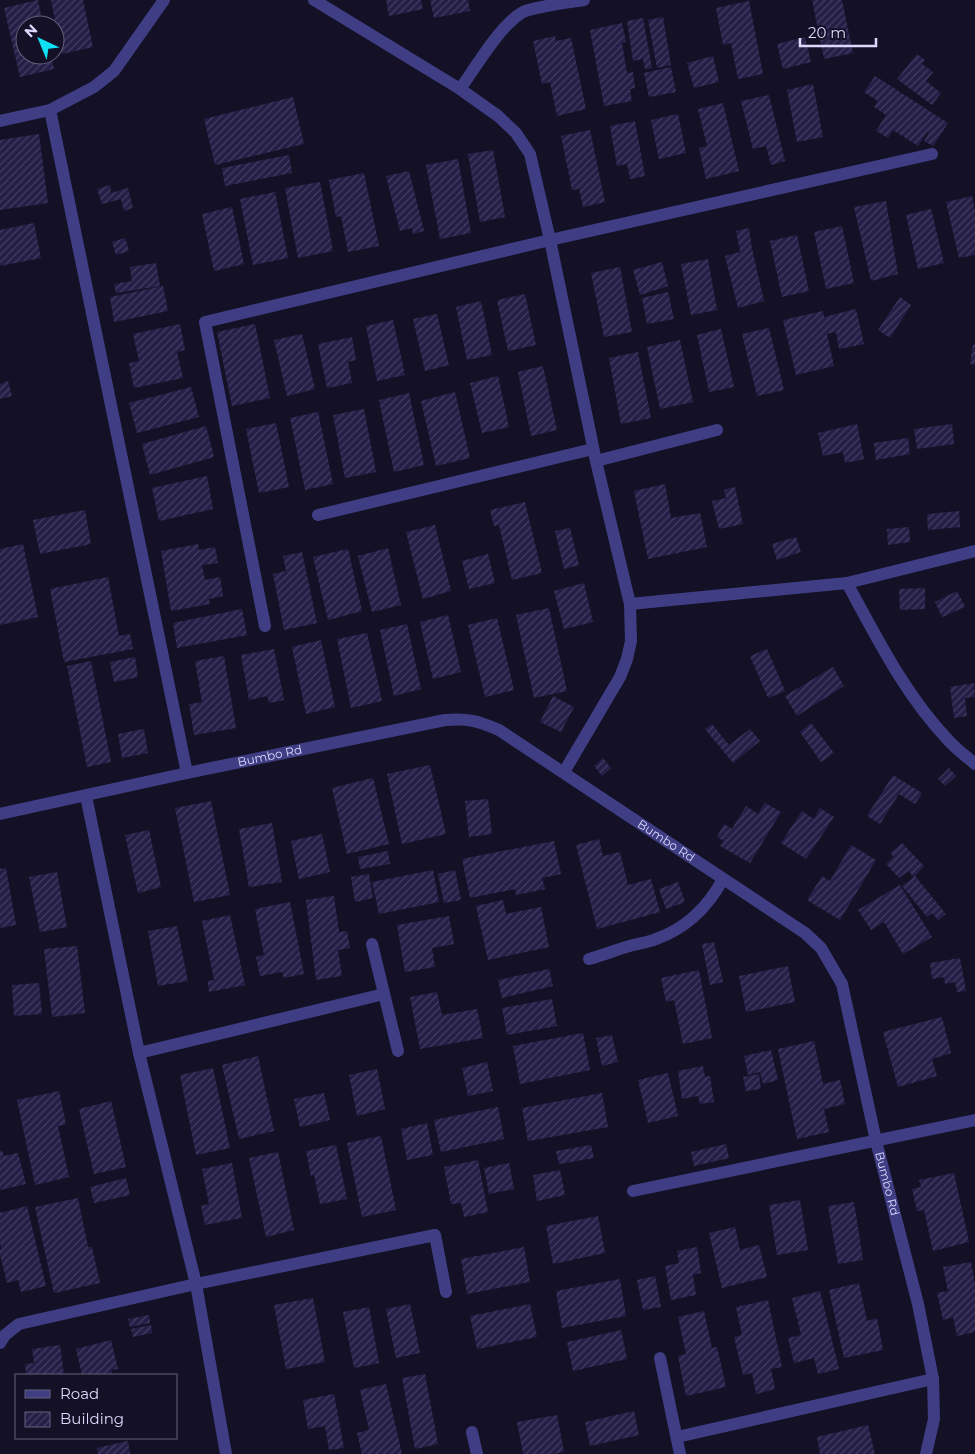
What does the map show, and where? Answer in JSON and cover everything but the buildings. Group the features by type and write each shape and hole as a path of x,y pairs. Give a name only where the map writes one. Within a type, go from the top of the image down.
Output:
{"street":[{"path":"0,121 50,110 94,87 114,71 164,0"},
{"path":"314,0 460,89 498,116 516,133 530,154 595,455 630,604 631,641 623,671 564,772"},
{"path":"460,89 501,33 511,21 524,11 584,0"},
{"path":"50,110 187,773"},
{"path":"265,626 205,322 550,240 932,154"},
{"path":"318,514 716,430"},
{"path":"630,604 847,583 975,551"},
{"path":"847,583 916,703 950,742 975,764"},
{"name":"Bumbo Rd","path":"0,814 187,773 435,722 463,718 499,730 805,933 821,948 842,984 876,1141 918,1304 933,1378 934,1419 926,1454"},
{"path":"86,796 139,1053 196,1284 226,1454"},
{"path":"589,959 655,940 676,930 698,915 715,894 723,879"},
{"path":"372,944 398,1052"},
{"path":"139,1053 384,994"},
{"path":"633,1191 975,1120"},
{"path":"0,1343 5,1335 19,1324 196,1284 435,1235 446,1292"},
{"path":"660,1358 680,1454"},
{"path":"677,1437 933,1378"},
{"path":"472,1432 477,1454"}]}
